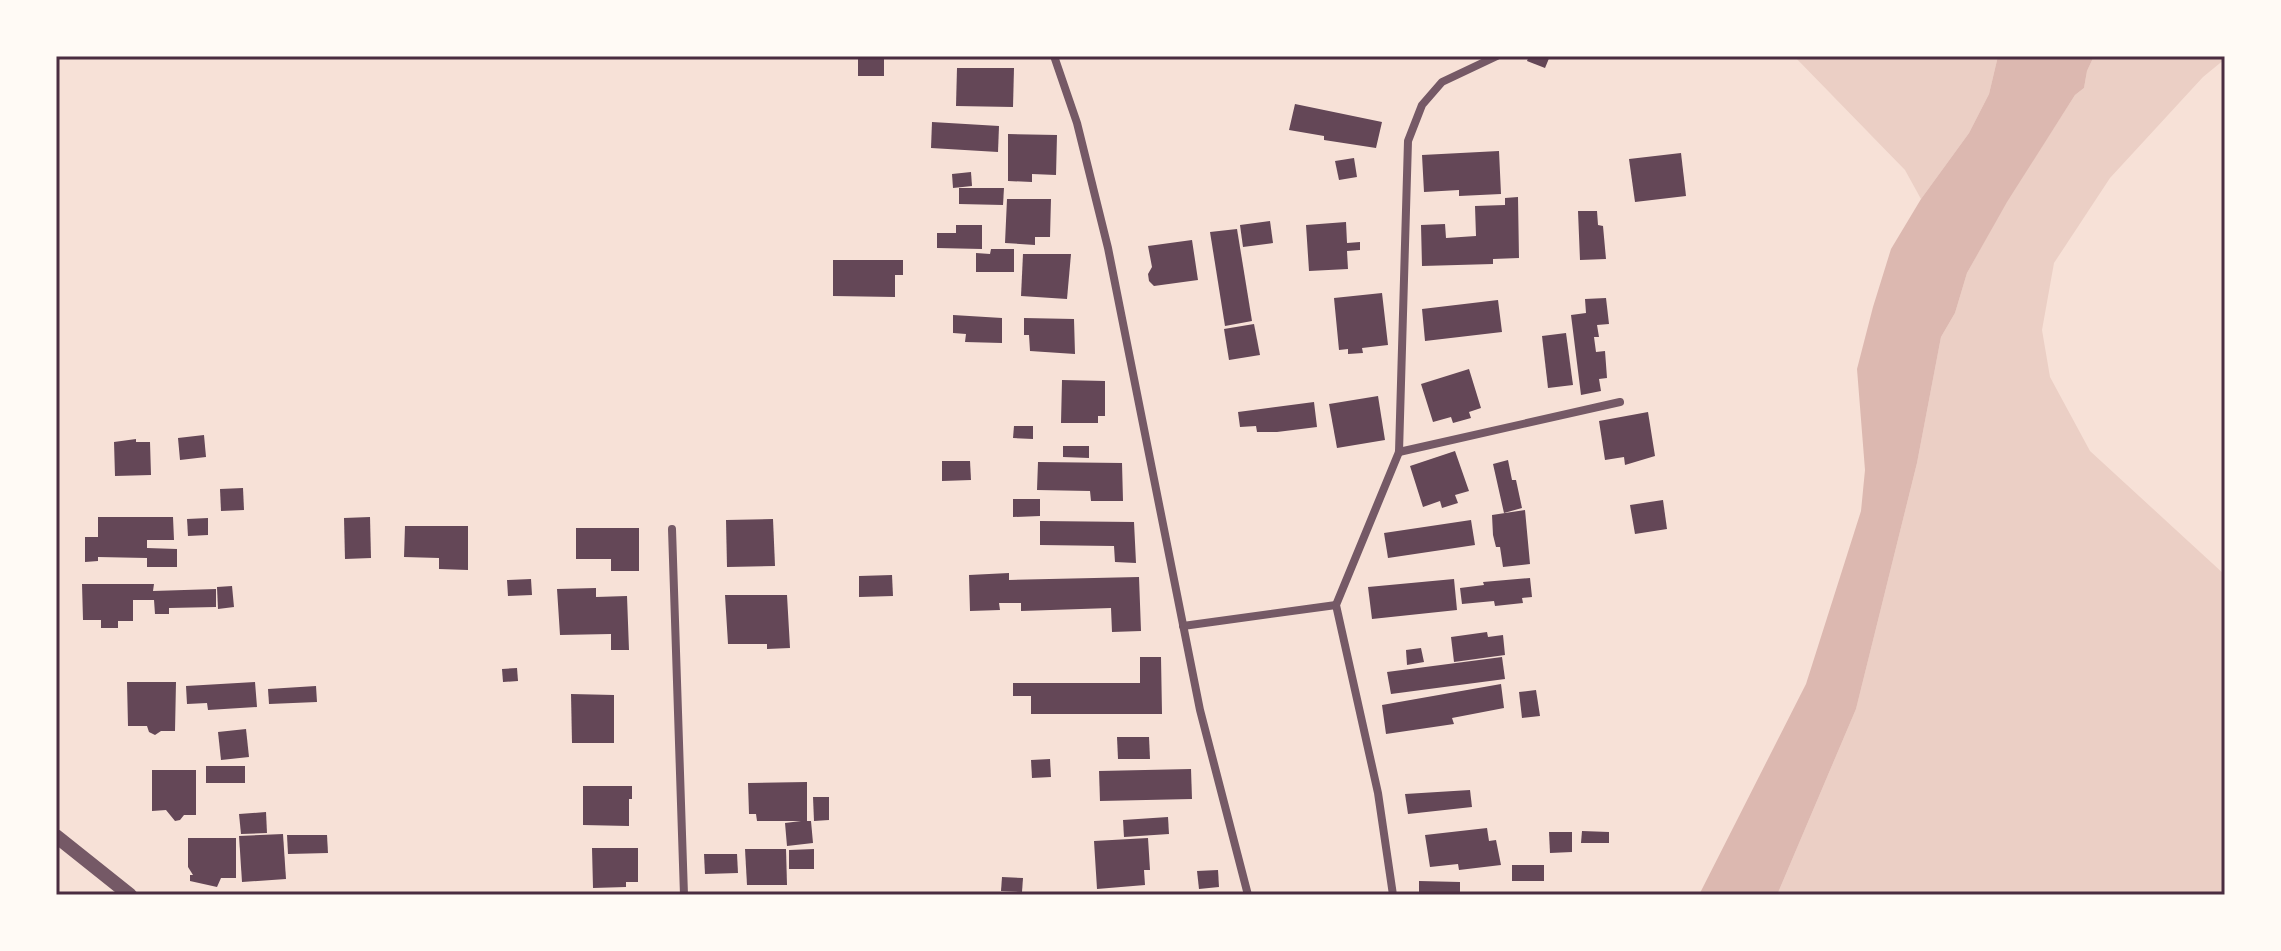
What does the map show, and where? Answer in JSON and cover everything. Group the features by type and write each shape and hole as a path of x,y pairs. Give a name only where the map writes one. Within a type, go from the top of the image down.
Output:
{"street":[{"path":"1054,56 1077,123 1108,248 1200,710 1248,895"},
{"path":"1393,895 1378,793 1336,605 1399,452 1408,141 1422,105 1442,82 1497,56"},
{"path":"1399,452 1620,402"},
{"path":"672,529 684,895"},
{"path":"1183,626 1336,605"},
{"path":"56,836 130,895"}],"shaded area":[{"path":"1794,56 1998,56 1989,94 1969,133 1921,199 1905,170"},
{"path":"1998,56 2094,56 2084,88 2075,95 2007,202 1967,273 1955,313 1941,337 1917,463 1856,709 1777,895 1699,895 1806,684 1861,511 1865,470 1857,369 1891,249 1921,199 1969,133 1989,94"},
{"path":"2094,56 2225,56 2110,178 2054,263 2042,330 2050,377 2090,451 2225,575 2225,895 1777,895 1856,709 1917,463 1941,337 1955,313 1967,273 2006,202 2075,95 2084,88"}],"building":[{"path":"1529,56 1550,56 1545,68 1527,61"},
{"path":"858,59 884,59 884,76 858,76"},
{"path":"957,68 1014,68 1013,107 956,106"},
{"path":"1295,104 1382,122 1376,148 1324,140 1324,136 1289,130"},
{"path":"932,122 999,126 998,152 931,148"},
{"path":"1008,134 1057,135 1056,175 1032,174 1032,182 1008,181"},
{"path":"1499,151 1501,194 1459,196 1459,190 1424,192 1422,155"},
{"path":"1681,153 1686,196 1635,202 1629,159"},
{"path":"1354,158 1357,177 1339,180 1335,161"},
{"path":"971,172 972,186 953,188 952,174"},
{"path":"959,188 1004,188 1003,205 959,204"},
{"path":"1518,197 1519,258 1493,259 1493,264 1422,266 1421,225 1445,224 1446,238 1476,236 1475,206 1505,205 1505,198"},
{"path":"1007,199 1051,199 1050,237 1035,237 1035,245 1005,243"},
{"path":"1578,211 1597,211 1598,225 1603,226 1606,259 1580,260"},
{"path":"1270,221 1273,243 1243,247 1240,225"},
{"path":"1346,222 1347,243 1360,242 1360,250 1347,251 1348,269 1309,271 1306,225"},
{"path":"956,225 982,225 982,249 937,248 937,233 956,233"},
{"path":"1237,229 1252,321 1225,326 1210,232"},
{"path":"1192,240 1198,280 1154,286 1149,281 1148,274 1152,267 1148,246"},
{"path":"991,249 1014,249 1014,272 976,272 976,253 990,254"},
{"path":"1023,254 1071,254 1067,299 1021,296"},
{"path":"833,260 903,260 903,275 895,275 895,297 833,296"},
{"path":"1382,293 1388,345 1362,348 1363,353 1348,354 1348,349 1339,350 1334,298"},
{"path":"1606,298 1609,324 1597,325 1599,337 1594,337 1596,352 1605,351 1607,378 1599,379 1601,391 1581,395 1571,315 1586,313 1585,299"},
{"path":"1498,300 1502,332 1425,341 1422,309"},
{"path":"953,315 1002,318 1002,343 965,342 966,334 953,333"},
{"path":"1024,318 1074,319 1075,354 1030,351 1029,335 1024,335"},
{"path":"1254,324 1260,355 1229,360 1224,329"},
{"path":"1566,333 1573,385 1548,388 1542,336"},
{"path":"1469,369 1481,408 1469,412 1471,418 1453,423 1451,417 1433,422 1421,384"},
{"path":"1062,380 1105,381 1105,416 1098,416 1098,423 1061,423"},
{"path":"1378,396 1385,440 1337,448 1329,404"},
{"path":"1314,402 1317,427 1257,432 1256,426 1240,427 1238,412"},
{"path":"1648,412 1655,456 1625,465 1624,457 1605,460 1599,421"},
{"path":"1014,426 1033,426 1033,439 1013,438"},
{"path":"204,435 206,457 180,460 178,438"},
{"path":"136,439 136,442 150,442 151,475 115,476 114,442"},
{"path":"1063,446 1089,446 1089,458 1063,457"},
{"path":"1455,451 1469,491 1455,495 1458,503 1442,508 1440,501 1423,507 1410,466"},
{"path":"1508,460 1522,508 1504,513 1493,464"},
{"path":"942,461 970,461 971,480 942,481"},
{"path":"1038,462 1122,463 1123,501 1091,501 1090,491 1037,490"},
{"path":"243,488 244,510 221,511 220,489"},
{"path":"1013,499 1040,499 1040,516 1013,517"},
{"path":"1663,500 1667,529 1635,534 1630,505"},
{"path":"1525,510 1530,564 1503,567 1500,547 1496,547 1493,535 1492,515"},
{"path":"98,517 173,517 174,540 147,540 147,548 177,549 177,567 147,567 147,558 98,557 98,561 85,562 85,537 98,537"},
{"path":"370,517 371,558 345,559 344,518"},
{"path":"208,518 208,535 188,536 187,519"},
{"path":"773,519 775,566 727,567 726,520"},
{"path":"1471,520 1475,545 1388,558 1384,533"},
{"path":"1040,521 1134,522 1136,563 1115,562 1114,546 1040,545"},
{"path":"405,526 468,526 468,570 439,569 439,558 404,557"},
{"path":"576,528 639,528 639,571 611,571 611,559 576,559"},
{"path":"1009,573 1009,580 1139,577 1141,631 1112,632 1111,608 1021,611 1021,603 999,603 1000,610 970,611 969,575"},
{"path":"892,575 893,596 859,597 859,576"},
{"path":"1530,578 1532,597 1522,598 1523,603 1495,606 1494,601 1462,604 1460,588 1484,585 1483,582"},
{"path":"531,579 532,595 508,596 507,580"},
{"path":"1454,579 1457,610 1372,619 1368,587"},
{"path":"82,584 154,584 153,591 216,589 216,607 169,608 169,614 155,614 154,600 133,600 133,621 118,621 118,628 101,628 101,620 83,620"},
{"path":"232,586 234,607 218,609 217,587"},
{"path":"596,588 596,597 627,596 629,650 611,650 611,634 560,635 557,589"},
{"path":"725,595 787,595 790,648 767,649 767,644 728,644"},
{"path":"1487,632 1488,637 1503,635 1505,655 1454,662 1451,637"},
{"path":"1421,648 1424,662 1407,665 1406,650"},
{"path":"1140,657 1161,657 1162,714 1031,714 1031,696 1013,696 1013,683 1140,683"},
{"path":"1502,657 1505,679 1391,694 1387,672"},
{"path":"517,668 518,681 503,682 502,669"},
{"path":"127,682 176,682 175,731 161,731 155,735 149,732 147,726 128,726"},
{"path":"255,682 257,707 208,710 207,703 187,704 186,686"},
{"path":"1501,684 1504,708 1452,718 1454,724 1386,734 1382,705"},
{"path":"316,686 317,702 269,704 268,689"},
{"path":"1536,690 1540,716 1522,718 1519,692"},
{"path":"571,694 614,695 614,743 572,743"},
{"path":"246,729 249,757 221,760 218,732"},
{"path":"1117,737 1149,737 1150,759 1118,759"},
{"path":"1050,759 1051,777 1032,778 1031,760"},
{"path":"206,766 245,766 245,783 206,783"},
{"path":"1191,769 1192,799 1100,801 1099,771"},
{"path":"152,770 196,770 196,815 184,815 175,821 166,810 152,811"},
{"path":"807,782 807,821 811,821 813,843 787,846 785,823 801,821 757,821 756,814 749,814 748,783"},
{"path":"583,786 632,786 629,826 583,825"},
{"path":"1470,790 1472,807 1408,814 1405,794"},
{"path":"813,797 829,797 829,820 814,821"},
{"path":"266,812 267,833 241,834 239,814"},
{"path":"1168,817 1169,834 1124,837 1123,820"},
{"path":"1487,828 1489,841 1496,840 1501,865 1459,870 1458,864 1430,867 1425,835"},
{"path":"1582,831 1609,832 1609,843 1581,843"},
{"path":"1549,832 1572,832 1572,852 1550,853"},
{"path":"283,834 286,879 242,882 239,836"},
{"path":"287,835 327,835 328,853 288,854"},
{"path":"188,838 236,838 236,878 221,878 217,887 190,881 190,875 193,875 188,867"},
{"path":"1148,838 1150,870 1144,870 1145,885 1097,889 1094,841"},
{"path":"592,848 638,848 638,882 626,882 626,887 593,888"},
{"path":"745,849 786,849 787,885 747,885"},
{"path":"814,849 814,869 789,869 789,850"},
{"path":"704,854 737,854 738,873 705,874"},
{"path":"1512,865 1544,865 1544,881 1512,881"},
{"path":"1218,870 1219,887 1199,889 1197,871"},
{"path":"1002,877 1023,878 1022,892 1001,891"},
{"path":"1419,881 1460,882 1460,895 1419,895"}]}
